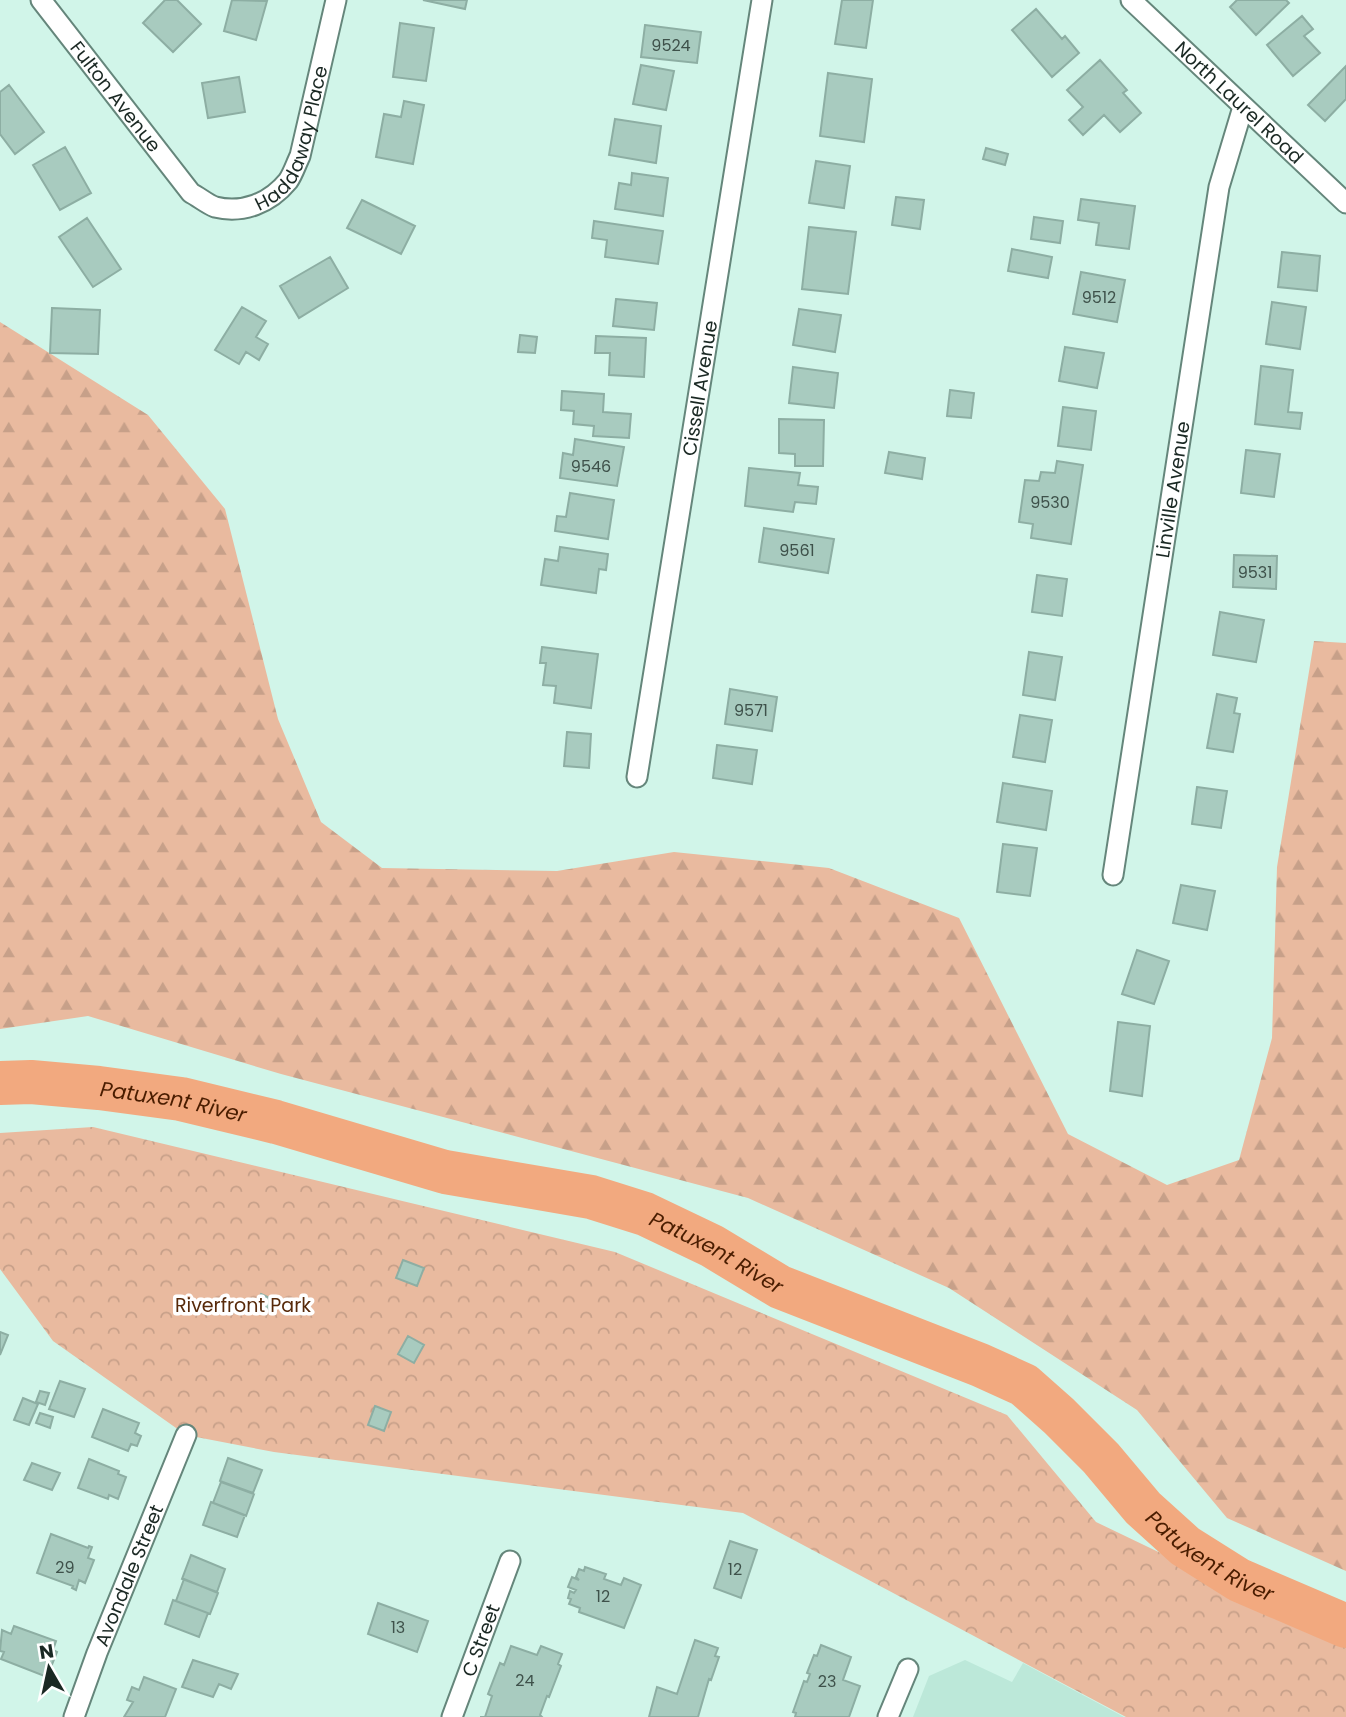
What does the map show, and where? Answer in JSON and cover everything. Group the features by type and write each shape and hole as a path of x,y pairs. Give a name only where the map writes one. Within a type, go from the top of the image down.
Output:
{"street":[{"name":"Fulton Avenue","path":"41,0 191,193"},
{"name":"Haddaway Place","path":"191,193 213,206 237,210 258,205 275,194 290,179 300,156 336,0"},
{"name":"Cissell Avenue","path":"637,777 762,0"},
{"name":"North Laurel Road","path":"1131,0 1346,203"},
{"name":"Linville Avenue","path":"1113,875 1219,187 1243,107"},
{"name":"Avondale Street","path":"74,1717 186,1435"},
{"name":"C Street","path":"452,1717 510,1561"},
{"path":"888,1717 908,1669"}],"shaded area":[{"path":"965,1660 1012,1682 1023,1663 1124,1717 913,1717 929,1676"}],"green space":[{"path":"0,322 148,415 225,509 278,719 321,822 382,868 557,871 674,852 829,868 959,918 1068,1134 1167,1185 1239,1160 1272,1038 1277,867 1314,641 1346,643 1346,1571 1227,1518 1137,1410 949,1288 748,1198 281,1074 88,1016 0,1029"},
{"name":"Riverfront Park","path":"93,1127 615,1252 1007,1415 1096,1522 1346,1642 1346,1717 1126,1717 743,1513 274,1452 186,1435 53,1341 0,1269 0,1133"}],"building":[{"path":"165,0 177,0 201,24 173,52 143,23"},
{"path":"232,0 267,1 256,40 224,31"},
{"path":"423,0 467,0 465,9"},
{"path":"842,0 873,0 866,48 835,44"},
{"path":"1237,0 1286,0 1289,3 1256,35 1230,7"},
{"path":"1036,9 1062,39 1065,36 1079,53 1052,77 1012,30"},
{"path":"1302,16 1313,29 1304,36 1320,53 1293,76 1267,45"},
{"path":"400,23 434,28 426,81 393,77"},
{"path":"645,25 701,32 697,63 641,57"},
{"path":"1100,60 1127,90 1123,93 1141,113 1120,132 1104,115 1083,135 1069,120 1083,107 1067,90"},
{"path":"641,65 674,71 666,110 633,104"},
{"path":"1346,66 1346,99 1325,121 1308,105"},
{"path":"828,73 872,79 864,142 820,136"},
{"path":"239,77 245,112 208,118 202,83"},
{"path":"9,85 44,132 15,154 0,134 0,92"},
{"path":"404,101 424,105 413,164 376,157 384,114 401,117"},
{"path":"615,119 661,126 656,163 609,155"},
{"path":"65,147 91,193 60,210 33,165"},
{"path":"986,148 1008,154 1005,165 983,159"},
{"path":"816,161 850,166 844,208 809,203"},
{"path":"632,173 668,178 663,216 615,209 619,183 631,185"},
{"path":"896,197 924,200 920,229 892,225"},
{"path":"1081,199 1135,206 1129,249 1096,245 1099,223 1078,220"},
{"path":"362,200 415,226 401,254 347,228"},
{"path":"1034,217 1063,221 1060,243 1031,239"},
{"path":"87,218 121,269 93,287 59,237"},
{"path":"594,221 663,231 658,264 605,257 607,240 592,238"},
{"path":"809,227 856,232 848,294 802,289"},
{"path":"1012,249 1052,257 1048,278 1008,271"},
{"path":"1282,252 1320,256 1317,291 1278,287"},
{"path":"330,257 348,288 299,318 280,286"},
{"path":"1081,272 1125,280 1117,322 1073,314"},
{"path":"616,299 657,303 654,330 613,326"},
{"path":"1272,302 1306,307 1300,349 1266,344"},
{"path":"242,307 266,321 256,337 268,344 259,360 246,352 239,364 215,350"},
{"path":"52,308 100,310 98,354 50,353"},
{"path":"799,309 841,315 835,352 793,345"},
{"path":"520,335 537,337 535,353 518,352"},
{"path":"596,336 646,338 644,377 609,375 610,353 595,353"},
{"path":"1065,347 1104,353 1097,388 1059,381"},
{"path":"1261,366 1293,370 1288,412 1302,413 1300,429 1255,424"},
{"path":"793,367 838,373 834,408 789,403"},
{"path":"950,390 974,393 971,418 947,416"},
{"path":"562,391 604,394 603,412 631,414 629,438 593,436 594,426 573,424 574,411 561,410"},
{"path":"1063,407 1096,411 1091,450 1058,446"},
{"path":"779,419 824,420 823,466 795,466 795,454 779,453"},
{"path":"575,439 624,447 617,486 560,478 563,453 573,455"},
{"path":"1246,450 1280,454 1274,497 1241,493"},
{"path":"889,452 925,458 922,479 885,473"},
{"path":"1057,461 1083,465 1071,544 1031,538 1033,524 1019,522 1025,480 1039,481 1041,472 1055,473"},
{"path":"749,468 800,473 798,485 818,487 816,504 795,502 793,512 745,506"},
{"path":"570,493 614,500 608,539 555,531 557,516 566,517"},
{"path":"764,528 834,539 828,573 759,562"},
{"path":"560,547 608,554 606,570 599,569 596,593 541,585 545,559 558,561"},
{"path":"1234,555 1277,556 1276,589 1233,587"},
{"path":"1037,575 1067,579 1062,616 1032,612"},
{"path":"1220,612 1264,620 1256,662 1213,655"},
{"path":"542,647 598,654 591,708 554,703 556,686 543,685 546,663 540,663"},
{"path":"1029,652 1062,657 1055,700 1023,695"},
{"path":"730,689 777,697 772,731 725,724"},
{"path":"1217,694 1237,698 1234,713 1240,714 1233,752 1207,748"},
{"path":"1020,715 1052,720 1045,762 1013,757"},
{"path":"567,732 591,734 589,768 564,766"},
{"path":"717,745 757,750 752,784 713,778"},
{"path":"1003,783 1052,791 1046,830 997,822"},
{"path":"1197,787 1227,791 1221,828 1192,824"},
{"path":"1003,844 1037,848 1030,896 997,892"},
{"path":"1181,885 1215,891 1207,930 1173,923"},
{"path":"1137,950 1169,961 1154,1004 1122,994"},
{"path":"1118,1022 1150,1026 1142,1096 1110,1091"},
{"path":"403,1260 424,1268 417,1286 396,1278"},
{"path":"261,1294 274,1300 270,1310 257,1304"},
{"path":"0,1332 8,1335 0,1355"},
{"path":"408,1336 424,1345 414,1363 398,1354"},
{"path":"60,1381 85,1389 74,1417 49,1409"},
{"path":"40,1391 49,1393 45,1405 36,1402"},
{"path":"23,1398 38,1404 29,1425 14,1420"},
{"path":"375,1406 391,1412 384,1431 368,1425"},
{"path":"103,1409 139,1423 135,1433 141,1436 137,1446 131,1444 128,1451 92,1437"},
{"path":"40,1413 53,1417 50,1428 36,1423"},
{"path":"228,1458 262,1470 253,1493 220,1481"},
{"path":"89,1459 119,1471 118,1474 126,1477 118,1499 109,1495 108,1499 78,1488"},
{"path":"32,1463 60,1473 52,1490 24,1480"},
{"path":"221,1482 254,1494 246,1516 213,1503"},
{"path":"211,1502 245,1515 237,1537 203,1525"},
{"path":"51,1534 88,1548 92,1547 88,1558 94,1560 85,1583 79,1580 76,1590 73,1586 37,1573"},
{"path":"730,1541 757,1550 741,1598 714,1588"},
{"path":"191,1555 225,1569 217,1592 182,1579"},
{"path":"585,1567 606,1574 604,1579 621,1585 624,1578 641,1585 624,1628 579,1612 580,1608 569,1604 570,1591 574,1593 576,1590 568,1587 572,1577 579,1580 576,1577 579,1569 584,1571"},
{"path":"184,1579 218,1593 210,1614 176,1601"},
{"path":"173,1600 208,1613 199,1637 165,1624"},
{"path":"378,1603 428,1621 417,1652 368,1634"},
{"path":"14,1626 56,1641 53,1650 57,1652 47,1677 1,1659 4,1652 0,1651 2,1630 11,1634"},
{"path":"695,1640 718,1648 715,1656 719,1657 711,1680 709,1679 698,1717 649,1717 657,1687 677,1694"},
{"path":"821,1645 851,1657 843,1680 860,1686 849,1717 795,1717 796,1713 793,1712 804,1681 807,1682 810,1674 807,1673 814,1655 817,1656"},
{"path":"511,1646 537,1655 541,1646 562,1654 558,1664 561,1666 549,1697 547,1696 540,1715 542,1717 485,1717 492,1696 488,1694 500,1663 504,1665"},
{"path":"193,1660 238,1674 231,1689 219,1684 213,1697 182,1687"},
{"path":"144,1677 176,1689 165,1717 124,1717 133,1702 127,1700 132,1687 139,1690"}],"waterway":[{"name":"Patuxent River","path":"0,1083 31,1082 99,1088 181,1099 276,1122 445,1172 591,1197 645,1214 712,1246 780,1287 980,1365 1024,1385 1059,1416 1101,1458 1143,1508 1185,1546 1239,1580 1346,1626"}]}
